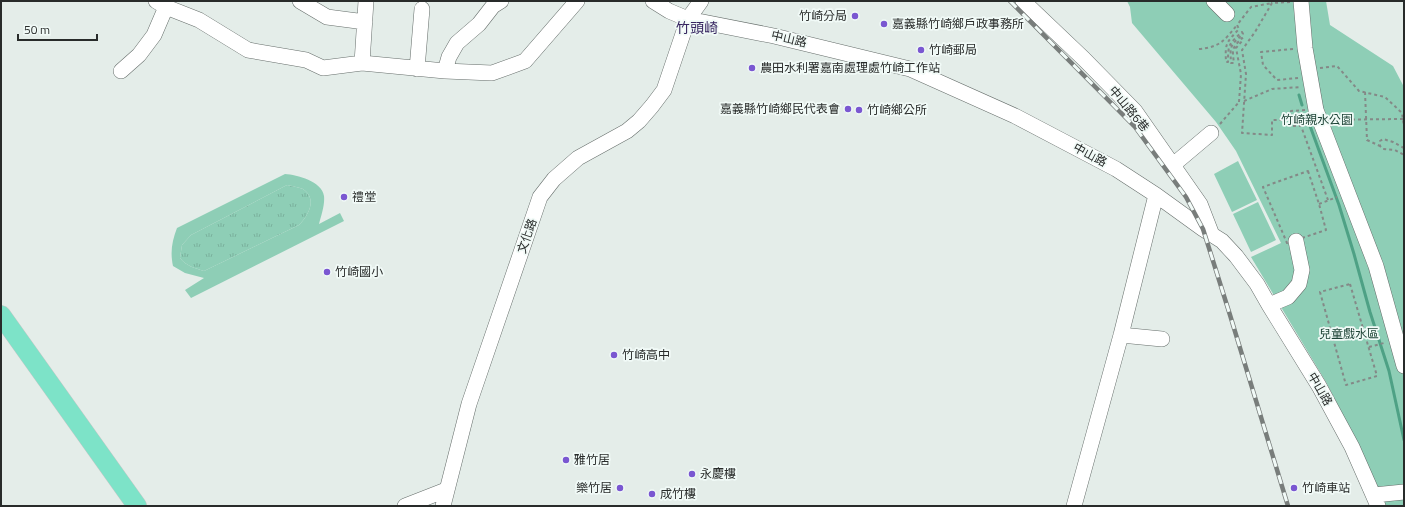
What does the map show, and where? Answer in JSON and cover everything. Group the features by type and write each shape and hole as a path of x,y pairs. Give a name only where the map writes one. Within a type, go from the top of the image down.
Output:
{"main road":[{"path":"1,315 137,506"}],"street":[{"path":"300,1 326,17 365,22"},
{"path":"362,63 366,1"},
{"path":"121,71 139,55 154,35 161,4 199,20 248,50 306,60 323,68 362,63 417,69 492,73 525,61 577,1"},
{"name":"中山路","path":"652,1 669,11 688,19 782,37 910,68 1015,116 1116,168 1156,195 1222,241 1236,256 1257,284 1319,386 1352,447 1376,501"},
{"name":"文化路","path":"443,506 469,404 540,197 554,179 578,158 627,130 639,121 652,106 664,90 688,19 701,1"},
{"name":"中山路6巷","path":"1023,1 1084,59 1135,111 1200,204 1212,235"},
{"path":"1214,1 1227,14"},
{"path":"1301,1 1305,48 1316,110 1376,266 1404,366"},
{"path":"446,71 449,57 457,43 479,24 492,3"},
{"path":"417,69 422,9"},
{"path":"1173,165 1212,133"},
{"path":"1074,506 1121,335 1156,195"},
{"path":"1269,305 1288,297 1299,284 1302,270 1296,241"},
{"path":"1121,335 1162,339"},
{"path":"405,506 446,490"},
{"path":"1376,501 1404,492"}],"path":[{"path":"1212,133 1239,102 1241,74 1236,48 1243,40 1242,38 1232,50 1234,63 1231,63 1230,50 1231,45 1243,34 1242,32 1229,44 1228,62 1226,62 1227,42 1240,29 1237,25 1251,7 1272,2 1301,1"},
{"path":"1272,2 1256,32 1242,50 1246,74 1242,133 1272,135 1272,120 1404,119"},
{"path":"1199,49 1210,48 1221,44 1229,35"},
{"path":"1305,48 1261,52 1263,65 1277,80 1311,81"},
{"path":"1239,102 1272,89 1311,81 1319,68 1337,66 1359,91 1385,97 1402,113 1404,127"},
{"path":"1365,92 1367,140 1383,149 1395,150 1404,155"},
{"path":"1291,111 1292,126 1300,126 1328,200"},
{"path":"1380,146 1380,141 1383,138 1404,148"},
{"path":"1308,171 1319,204 1326,230 1287,243 1263,187 1308,171"},
{"path":"1319,204 1331,199"},
{"path":"1350,284 1369,347 1377,376 1346,385 1320,292 1350,284"},
{"path":"1369,347 1386,343"}],"green space":[{"name":"竹崎親水公園","path":"1127,1 1326,1 1330,25 1393,66 1404,87 1404,506 1384,506 1359,446 1326,382 1251,257 1281,243 1236,151 1216,122 1132,23 1130,7"},
{"path":"1238,161 1257,200 1232,212 1214,174"},
{"path":"285,174 308,180 319,186 324,196 324,203 319,224 340,213 344,221 191,298 185,290 204,278 185,273 173,266 172,247 177,228","holes":["287,185 303,189 308,193 310,198 310,207 306,217 299,225 204,271 194,268 182,261 180,258 182,245 191,235"]},
{"path":"287,185 303,189 308,193 310,198 310,207 306,217 299,225 204,271 194,268 182,261 180,258 182,245 191,235"},
{"path":"1258,202 1276,240 1251,252 1233,214"}],"waterway":[{"path":"1299,95 1302,105"},
{"path":"1306,115 1339,205 1354,254 1370,312 1389,371 1404,440"}],"railway":[{"path":"1010,1 1135,127 1186,197 1203,229 1288,506"}],"place":[{"name":"竹崎分局","path":"855,16"},
{"name":"嘉義縣竹崎鄉戶政事務所","path":"884,24"},
{"name":"竹崎郵局","path":"921,50"},
{"name":"農田水利署嘉南處理處竹崎工作站","path":"752,68"},
{"name":"嘉義縣竹崎鄉民代表會","path":"848,109"},
{"name":"竹崎鄉公所","path":"859,110"},
{"name":"禮堂","path":"344,197"},
{"name":"竹崎國小","path":"327,272"},
{"name":"竹崎高中","path":"614,355"},
{"name":"雅竹居","path":"566,460"},
{"name":"永慶樓","path":"692,474"},
{"name":"樂竹居","path":"620,488"},
{"name":"竹崎車站","path":"1294,488"},
{"name":"成竹樓","path":"652,494"}],"district":[{"name":"竹頭崎","path":"697,28"}],"park label":[{"name":"兒童戲水區","path":"1349,334"}]}
